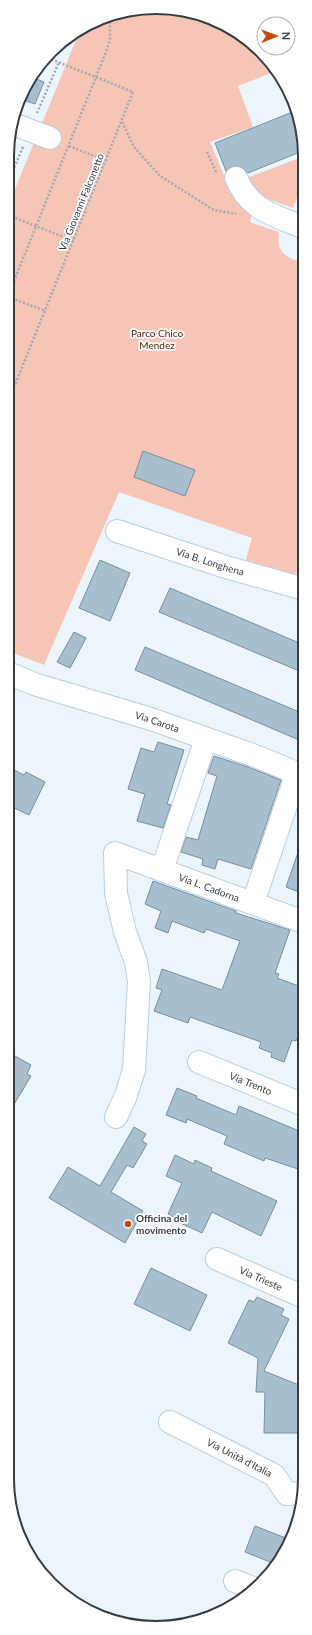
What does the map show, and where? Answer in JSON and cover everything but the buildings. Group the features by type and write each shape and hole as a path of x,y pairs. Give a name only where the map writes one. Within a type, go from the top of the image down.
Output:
{"street":[{"path":"18,126 60,142"},
{"path":"236,178 244,194 249,212 298,226"},
{"name":"Via B. Longhena","path":"117,531 226,567 298,587"},
{"name":"Via Carota","path":"14,676 34,684 152,719 258,757 298,774"},
{"path":"162,870 206,739"},
{"path":"253,903 298,783"},
{"name":"Via L. Cadorna","path":"116,1117 125,1098 134,1070 138,982 136,962 126,932 116,893 115,853 298,920"},
{"name":"Via Trento","path":"198,1062 298,1103"},
{"name":"Via Trieste","path":"217,1259 298,1294"},
{"name":"Via Unità d'Italia","path":"170,1422 274,1475 295,1494"},
{"path":"235,1581 249,1586"}],"path":[{"path":"14,282 37,226 60,142 96,77 110,40 110,22"},
{"name":"Via Giovanni Falconetto","path":"14,388 107,161 133,92 52,60"},
{"path":"122,122 134,147 160,176 214,210 249,212"},
{"path":"60,142 107,161"},
{"path":"14,217 74,241"},
{"path":"14,298 46,311"}],"green space":[{"name":"Parco Chico Mendez","path":"165,14 193,19 219,29 235,38 250,49 271,73 238,86 253,127 210,142 228,185 298,159 298,195 293,208 258,195 250,222 279,232 279,243 282,252 289,258 298,260 298,572 292,575 245,563 252,538 119,492 44,665 14,653 14,191 77,38 102,25 137,15"}],"place":[{"name":"Officina del movimento","path":"128,1224"}]}
